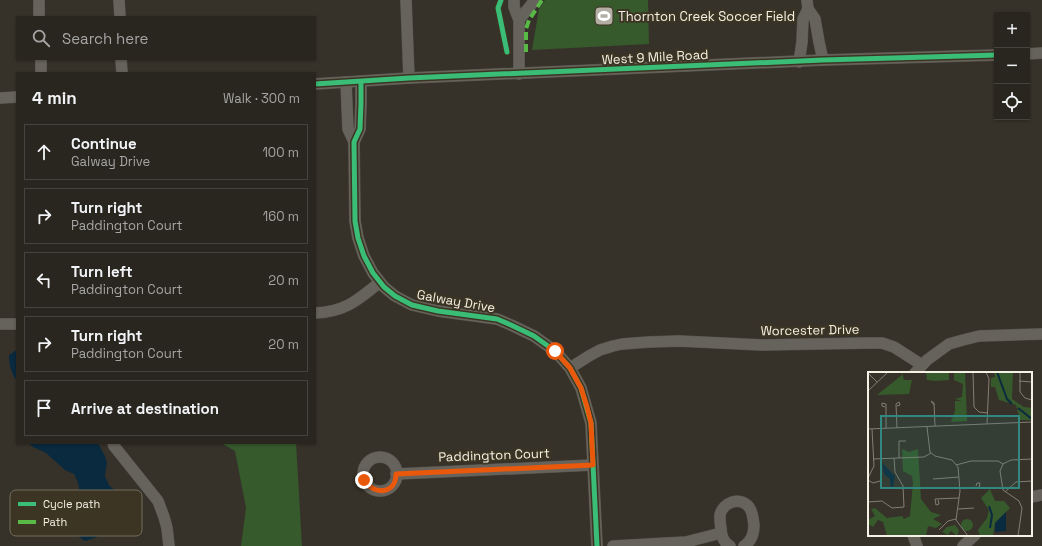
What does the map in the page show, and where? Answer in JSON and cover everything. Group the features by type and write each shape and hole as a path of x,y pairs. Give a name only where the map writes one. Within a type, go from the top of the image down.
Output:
{"street":[{"path":"39,0 40,16"},
{"path":"119,0 120,16"},
{"path":"406,0 409,78"},
{"path":"514,0 514,7 519,20 519,74"},
{"path":"519,20 535,0"},
{"path":"807,4 815,19 823,60"},
{"path":"799,62 803,19 807,4"},
{"path":"1030,54 1042,53"},
{"name":"West 9 Mile Road","path":"316,84 409,78 994,54"},
{"path":"41,60 41,72"},
{"path":"121,60 122,72"},
{"name":"Galway Drive","path":"346,82 348,129 354,142 355,221 358,238 364,256 373,273 384,287 394,296 412,305 438,311 497,319 534,336 555,351 570,368 581,388 591,423 597,546"},
{"name":"Galway Drive","path":"354,142 360,129 362,103 361,82"},
{"path":"0,98 16,97"},
{"path":"316,313 326,312 351,304 380,282"},
{"path":"0,324 16,324"},
{"name":"Worcester Drive","path":"570,368 600,350 613,346 622,344 679,341 762,345 882,343 894,347 919,369 927,360 949,344 963,340 979,336 1042,334"},
{"path":"113,444 158,501 167,528 169,546"},
{"name":"Paddington Court","path":"396,474 593,465"},
{"path":"1032,497 1042,495"},
{"path":"730,546 725,542 721,533 720,517 723,509 727,505 732,502 739,501 749,507 753,514 754,528 752,539 744,546"},
{"path":"613,546 686,542 721,533"},
{"path":"913,536 917,546"},
{"path":"963,546 974,536"}],"green space":[{"path":"545,0 648,0 649,44 532,50 539,9"},
{"path":"223,444 296,444 302,546 241,546 246,508 235,451"}],"water":[{"path":"16,351 16,380 10,366 9,355"},
{"path":"29,444 98,444 105,456 107,463 105,476 109,485 114,490 79,490 74,474 65,470 46,453"},
{"path":"78,536 98,536 97,537 85,541"}],"marked path":[{"path":"526,52 526,29 529,20 542,0"}],"cycle path":[{"path":"501,0 498,8 507,52"},
{"path":"316,84 409,78 823,60 994,55"},
{"path":"361,82 360,129 354,142 355,221 358,238 364,256 373,273 384,287 395,296 412,305 438,311 497,319 534,336 555,351 570,368 581,388 591,423 597,546"}],"place":[{"name":"Thornton Creek Soccer Field","path":"604,16"}],"route":[{"path":"364,480 372,489 383,491 389,489 393,485 396,480 396,474 593,465 591,423 581,388 570,368 555,351"}]}
